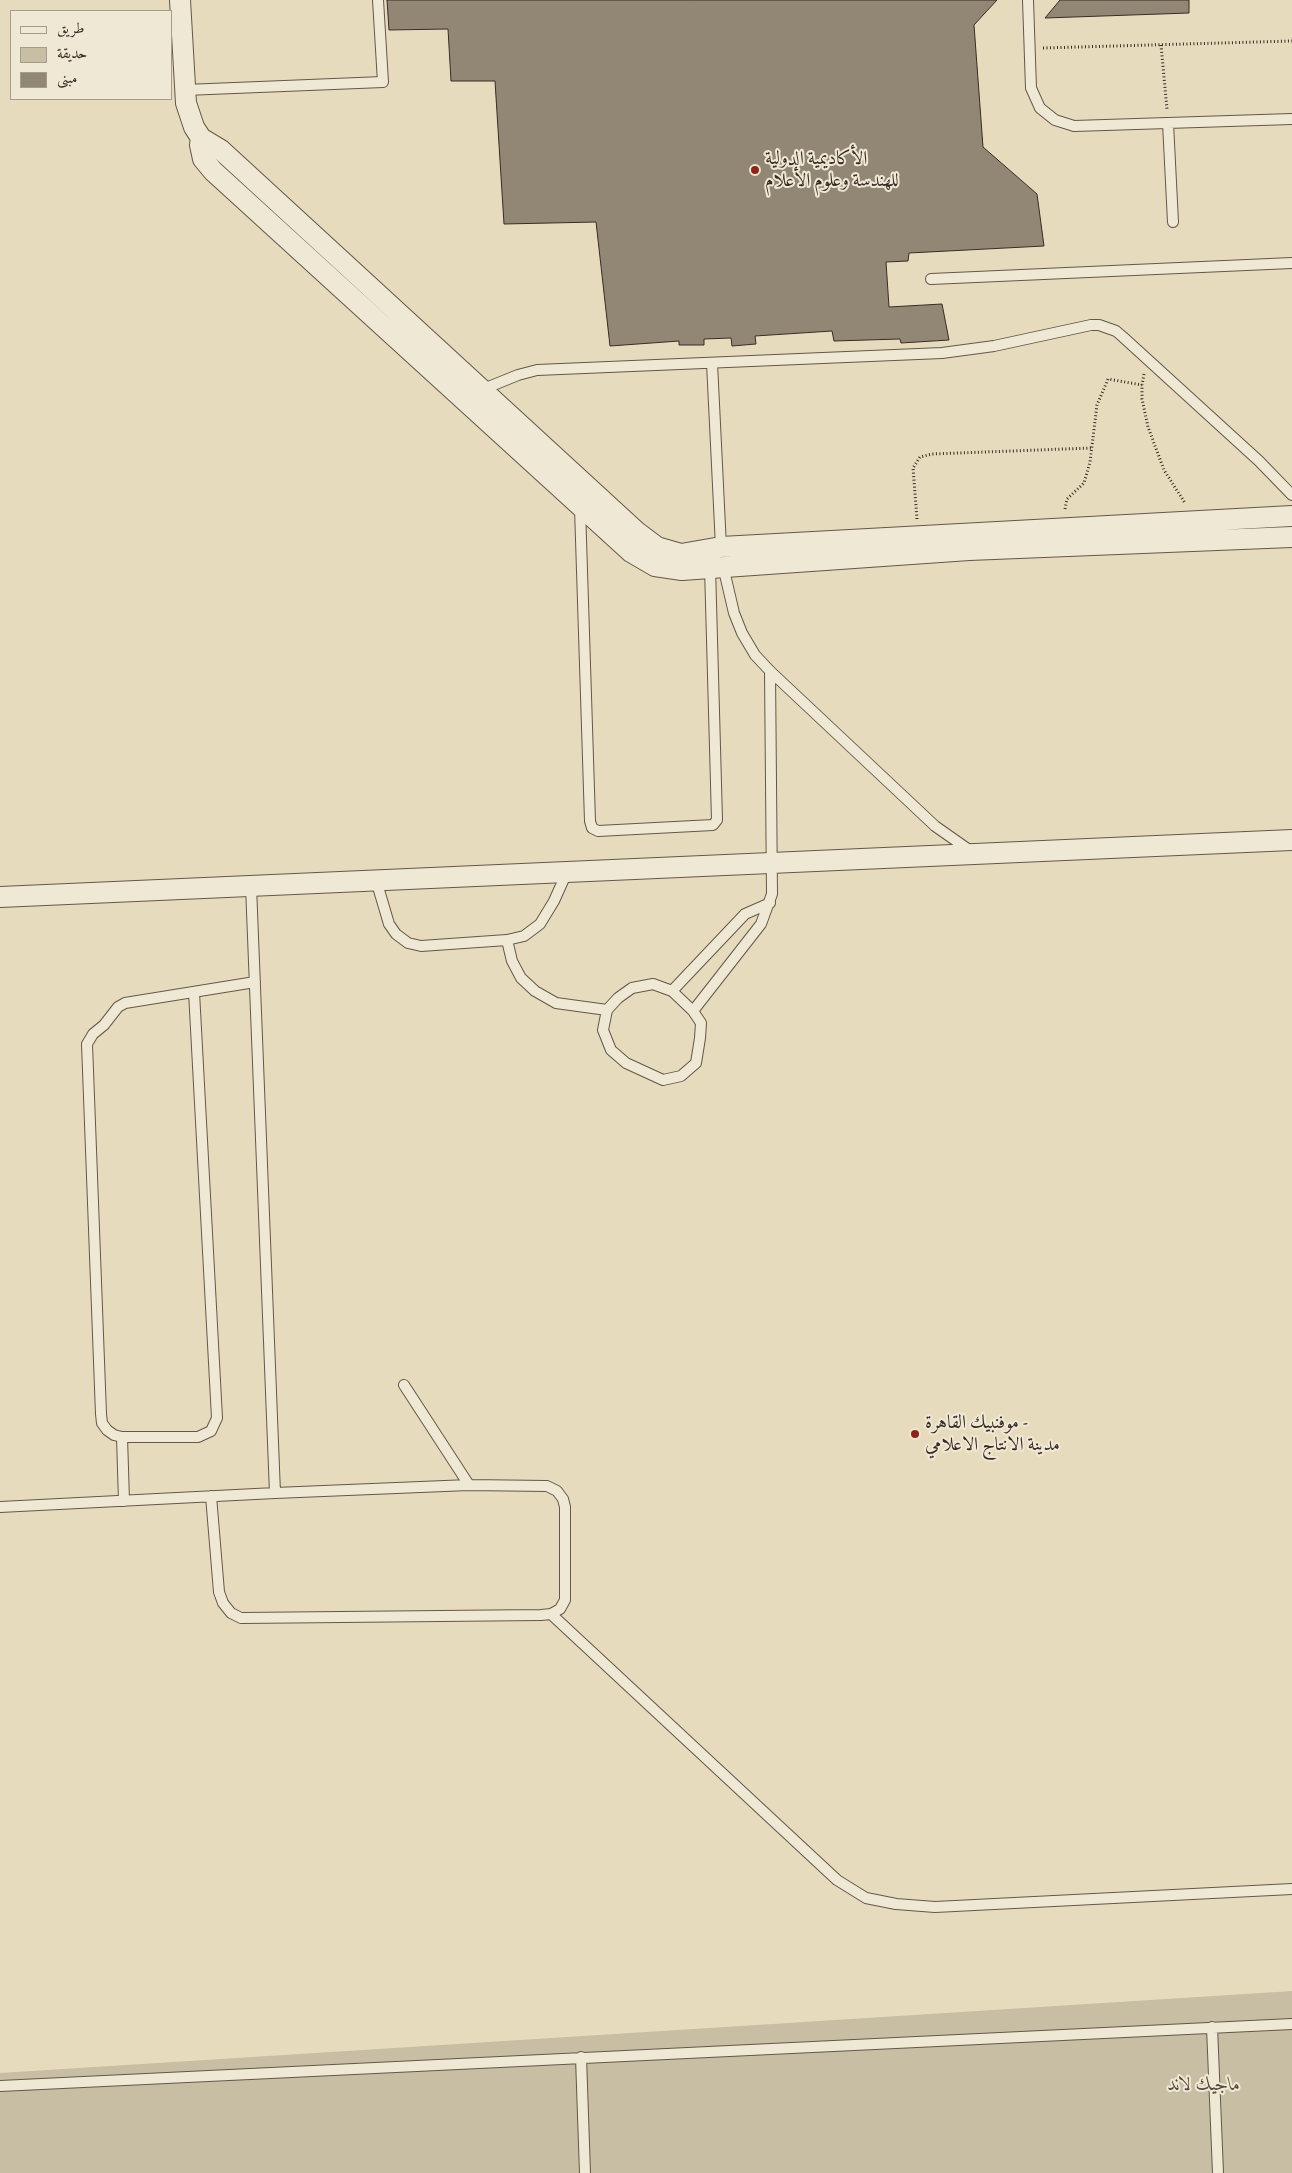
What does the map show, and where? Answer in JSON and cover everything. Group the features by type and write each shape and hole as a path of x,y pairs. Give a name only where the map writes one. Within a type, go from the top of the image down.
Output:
{"street":[{"path":"180,0 185,90 189,115 201,138 201,152 207,166 472,408 643,560 668,569 718,560 918,537 1292,516"},
{"path":"201,138 221,150 481,390 657,547 681,554 718,560 1292,537"},
{"path":"391,334 397,313"},
{"path":"472,408 481,390"},
{"path":"0,897 1292,840"}],"lane":[{"path":"185,90 383,82 378,0"},
{"path":"1028,0 1031,88 1040,108 1055,120 1074,126 1292,120"},
{"path":"1168,123 1173,222"},
{"path":"931,279 1292,263"},
{"path":"481,390 518,374 537,370 968,351 1090,326 1108,327 1116,331 1148,359 1259,461 1292,495"},
{"path":"580,504 590,821 592,828 598,831 713,825 717,820 718,560 712,363"},
{"path":"718,560 742,633 755,655 935,826 975,854"},
{"path":"693,1011 761,924 770,903 773,862 770,671"},
{"path":"376,880 389,924 396,934 408,943 421,946 507,940 524,936 540,924 554,902 567,872"},
{"path":"251,886 275,1493"},
{"path":"672,991 745,914 770,903"},
{"path":"507,940 512,960 521,978 535,991 556,1003 607,1010"},
{"path":"194,992 217,1418 211,1431 198,1437 122,1437 114,1435 107,1430 102,1423 100,1414 87,1044 93,1034 104,1025 118,1007 125,1003 254,982"},
{"path":"653,984 672,991 693,1011 701,1023 696,1063 681,1076 663,1080 626,1063 611,1050 603,1030 607,1010 618,998 632,988 653,984"},
{"path":"404,1385 469,1485"},
{"path":"122,1437 124,1501"},
{"path":"0,1507 211,1496 469,1485 547,1486 557,1491 563,1499 565,1600 560,1609 551,1614 241,1618 231,1613 223,1603 219,1592 211,1496"},
{"path":"551,1614 837,1880 866,1898 896,1904 935,1907 1292,1889"},
{"path":"0,2086 1292,2024"},
{"path":"1212,2028 1218,2173"},
{"path":"581,2057 585,2173"}],"path":[{"path":"1030,48 1292,41"},
{"path":"1161,45 1168,123"},
{"path":"1148,359 1142,385 1142,398 1148,427 1164,470 1197,521"},
{"path":"1060,529 1067,498 1084,483 1090,462 1097,405 1108,379 1142,385"},
{"path":"918,537 913,468 920,457 932,454 1091,448"}],"green space":[{"name":"ماجيك لاند","path":"1292,1991 1292,2173 0,2173 0,2073"}],"building":[{"name":"الأكاديمية الدولية للهندسة وعلوم الأعلام","path":"387,0 997,0 974,25 983,147 1037,194 1044,246 909,253 908,261 886,262 889,307 942,304 949,340 901,343 900,339 834,341 832,331 755,336 756,344 732,346 731,338 704,339 704,345 679,345 679,341 610,346 596,222 504,224 495,81 451,81 448,29 389,30"},
{"path":"1060,0 1189,0 1189,13 1045,18"}],"place":[{"name":"الأكاديمية الدولية للهندسة وعلوم الأعلام","path":"755,170"},
{"name":"موفنبيك القاهرة - مدينة الانتاج الاعلامي","path":"915,1434"}]}
